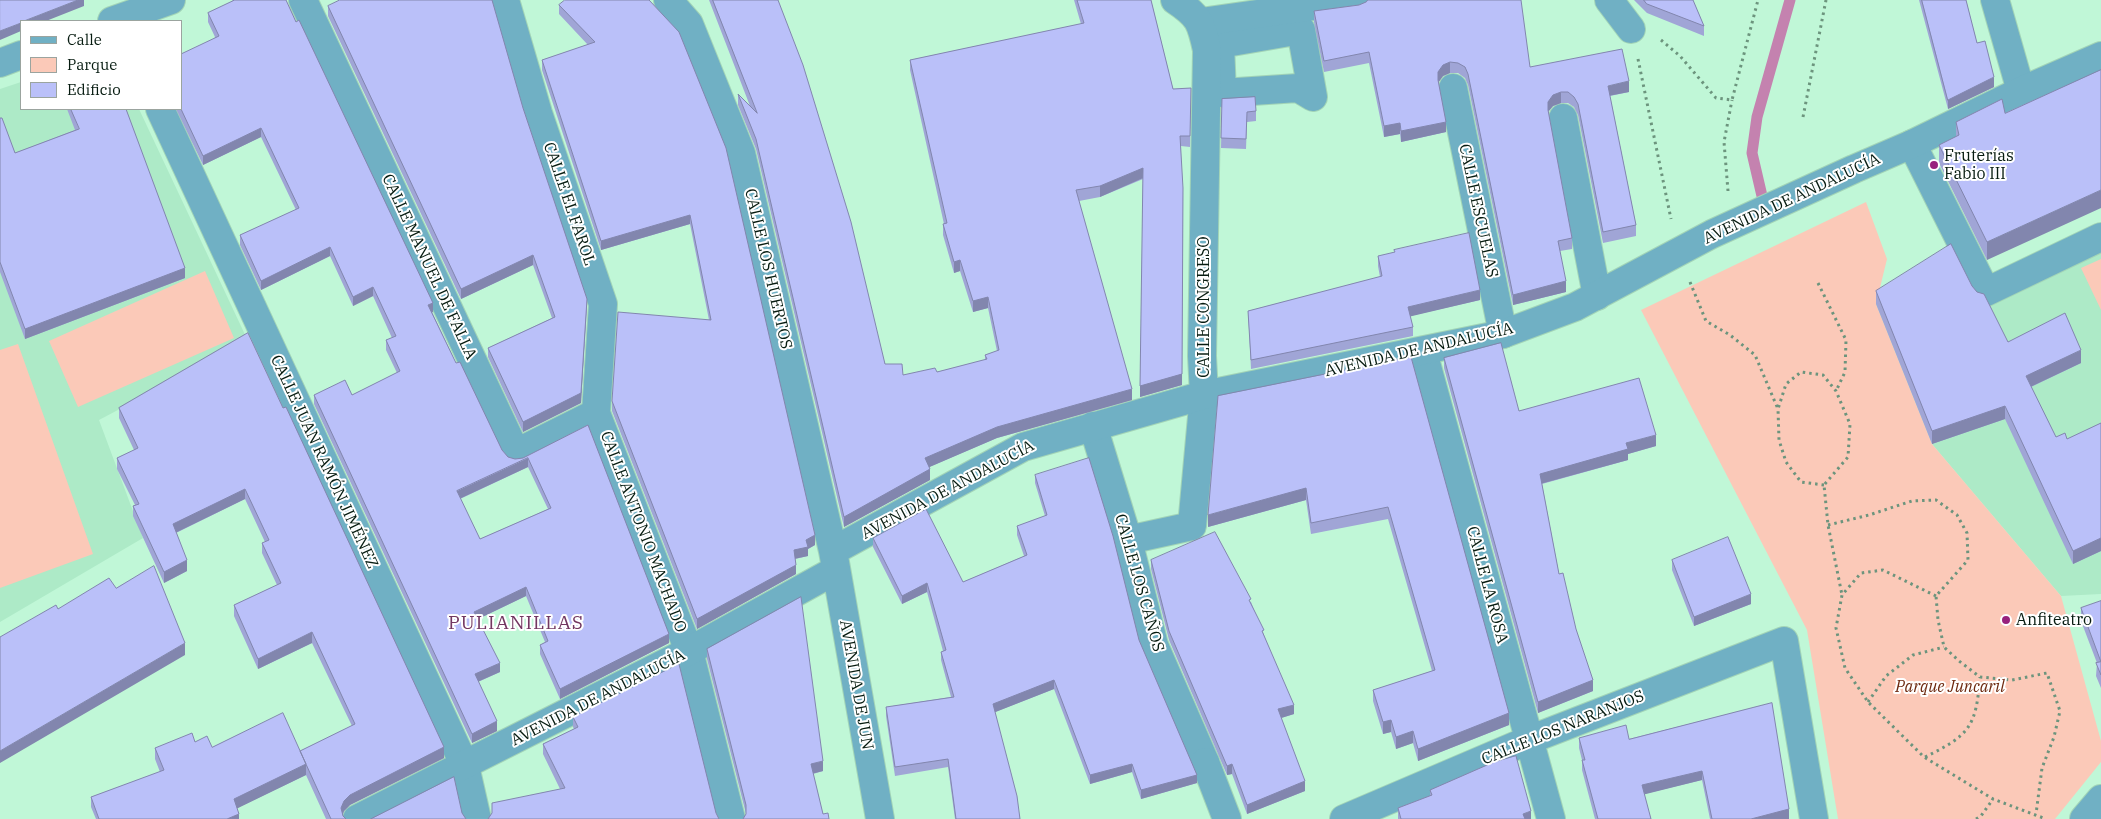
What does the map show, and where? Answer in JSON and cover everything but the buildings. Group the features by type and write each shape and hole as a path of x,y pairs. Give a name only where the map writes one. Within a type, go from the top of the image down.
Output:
{"street":[{"path":"115,15 172,0"},
{"name":"CALLE MANUEL DE FALLA","path":"303,0 516,453 596,413"},
{"name":"CALLE EL FAROL","path":"505,0 538,113 603,304 596,413"},
{"name":"CALLE LOS HUERTOS","path":"668,0 689,24 741,153 835,561"},
{"path":"1175,0 1188,9 1201,22 1356,0"},
{"path":"1609,0 1632,29"},
{"path":"1995,0 2021,90"},
{"name":"CALLE CONGRESO","path":"1128,540 1192,526 1204,395 1202,356 1207,50 1201,22"},
{"path":"0,63 20,55"},
{"name":"AVENIDA DE ANDALUCÍA","path":"357,819 689,652 1023,446 1204,395 1423,352 1503,334 1575,307 1678,254 1712,234 1912,144 2021,90 2101,56"},
{"name":"CALLE ESCUELAS","path":"1452,88 1503,334"},
{"name":"CALLE JUAN RAMÓN JIMÉNEZ","path":"160,110 465,766 476,819"},
{"path":"1562,118 1597,296"},
{"path":"1912,144 1986,292 2101,237"},
{"name":"CALLE LA ROSA","path":"1423,352 1552,819"},
{"name":"CALLE ANTONIO MACHADO","path":"596,413 689,652 731,819"},
{"name":"CALLE LOS CAÑOS","path":"1093,426 1128,540 1154,645 1205,762 1227,819"},
{"name":"AVENIDA DE JUN","path":"835,561 880,819"},
{"name":"CALLE LOS NARANJOS","path":"1344,819 1529,740 1784,641 1814,819"},
{"path":"2084,819 2101,799"}],"path":[{"path":"1728,194 1724,142 1732,100 1758,0"},
{"path":"1803,117 1826,0"},
{"path":"1671,220 1632,29 1650,30 1680,56 1716,98 1732,100"},
{"path":"1678,254 1706,321 1730,335 1755,355 1778,409"},
{"path":"1818,283 1846,340 1846,372 1836,391"},
{"path":"1824,484 1801,482 1786,462 1779,440 1778,409 1786,384 1801,372 1823,375 1836,391 1850,424 1848,457 1824,484 1828,525 1842,595 1836,628 1845,668 1868,702 1924,757 1993,799 2046,819"},
{"path":"1828,525 1869,515 1912,501 1936,500 1956,515 1967,533 1968,560 1936,596 1938,620 1944,647 1980,677 2012,680 2047,673 2060,711 2054,737 2042,768 2036,814"},
{"path":"1842,595 1861,573 1883,570 1936,596"},
{"path":"1868,702 1886,676 1913,655 1944,647"},
{"path":"1924,757 1953,743 1972,724 1978,704 1980,677"},
{"path":"1976,819 1981,816 1993,799"}],"shaded area":[{"path":"20,82 20,110 139,110 248,341 99,420 143,538 0,622 0,89"},
{"path":"2101,251 2101,594 2061,596 1932,444 1876,304 1984,307"}],"green space":[{"name":"Parque Juncaril","path":"1866,202 1887,259 1876,304 1932,444 2061,596 2101,741 2101,762 2055,819 1838,819 1807,630 1641,310"},
{"path":"2101,259 2101,310 2081,268"},
{"path":"205,271 234,338 78,407 49,341"},
{"path":"18,344 93,554 0,588 0,350"}],"waterway":[{"path":"1762,196 1752,153 1757,117 1790,0"}],"place":[{"name":"Fruterías Fabio III","path":"1934,165"},
{"name":"Anfiteatro","path":"2006,620"}],"district":[{"name":"PULIANILLAS","path":"516,624"}]}
